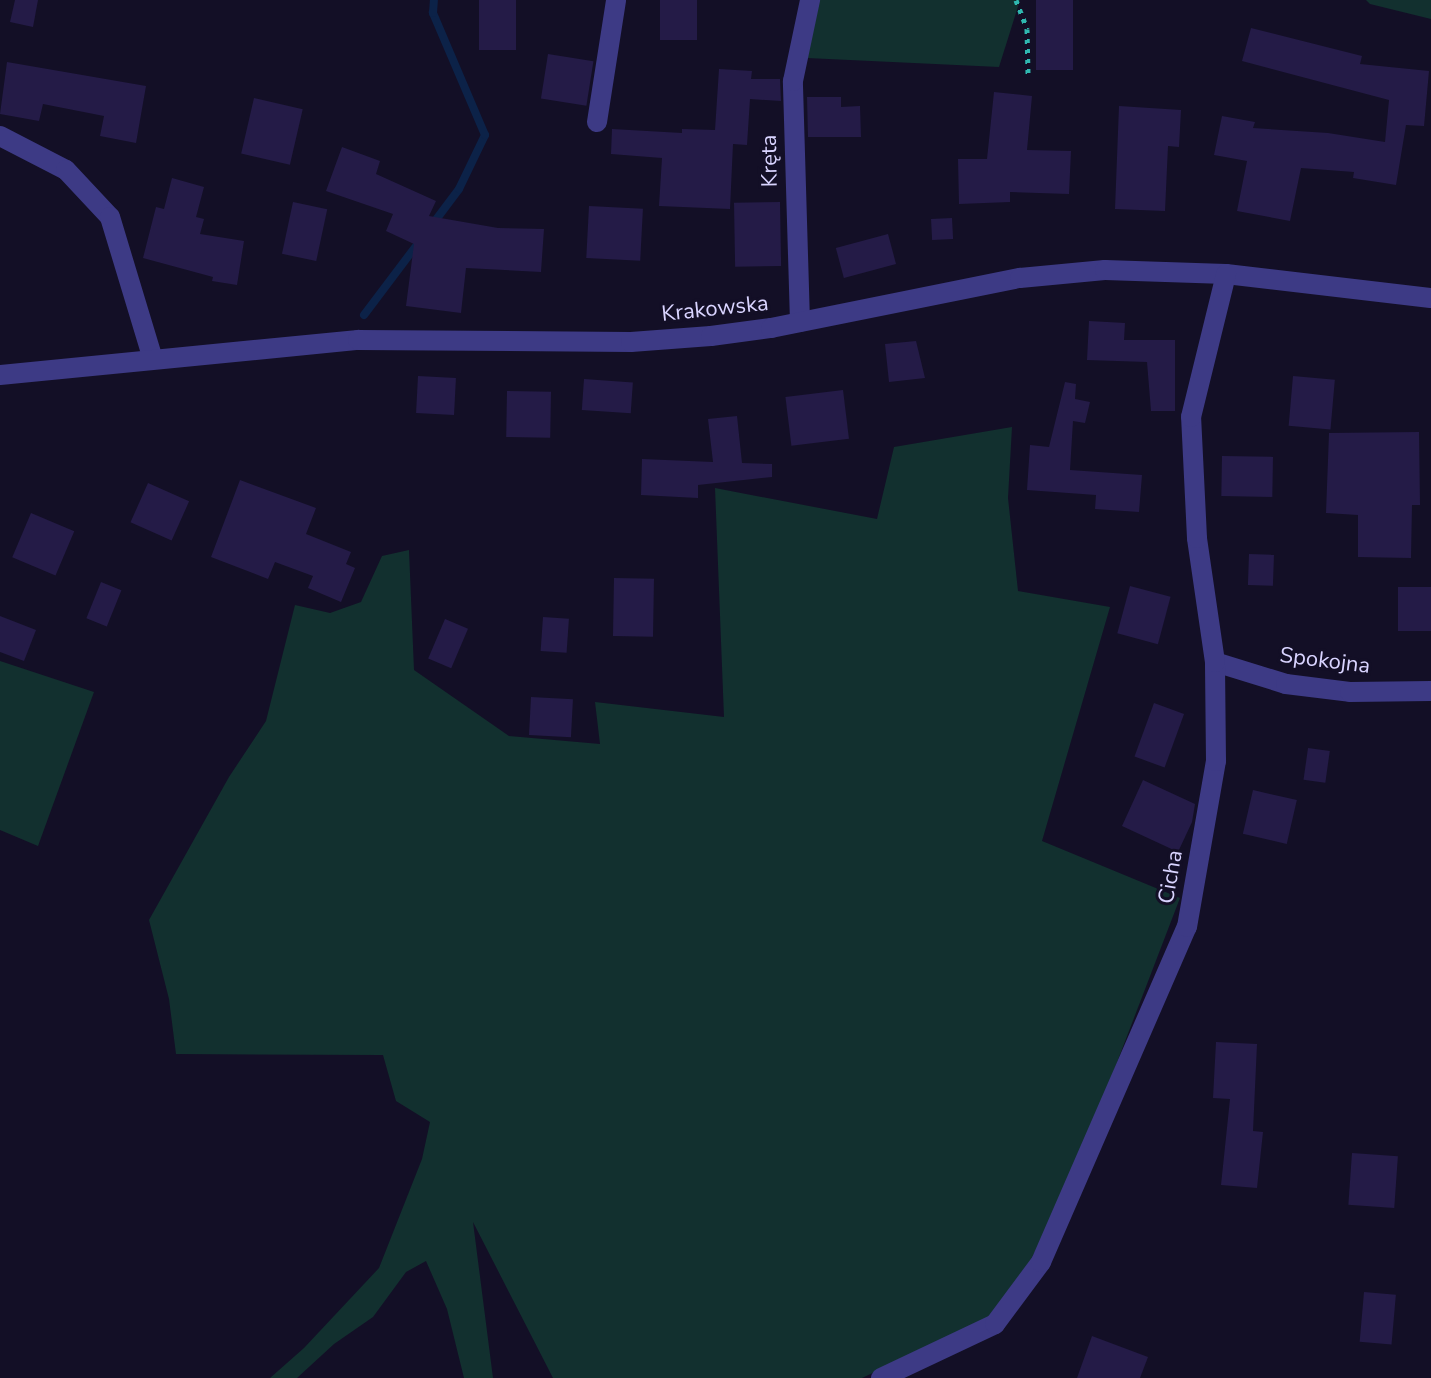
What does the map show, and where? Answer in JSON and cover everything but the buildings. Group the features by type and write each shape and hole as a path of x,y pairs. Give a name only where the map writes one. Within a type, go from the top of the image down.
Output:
{"street":[{"path":"597,122 616,0"},
{"name":"Kręta","path":"800,322 793,81 810,0"},
{"path":"0,136 66,170 110,217 153,359"},
{"name":"Krakowska","path":"0,375 358,340 631,342 711,336 1050,274 1144,269 1226,274 1431,298"},
{"name":"Cicha","path":"881,1378 995,1324 1041,1262 1187,927 1216,761 1215,662 1197,538 1191,417 1226,274"},
{"name":"Spokojna","path":"1215,662 1286,684 1350,692 1431,691"}],"path":[{"path":"1016,0 1027,29 1028,74"}],"green space":[{"path":"819,0 1020,0 999,67 807,58"},
{"path":"1366,0 1431,0 1431,19 1370,4"},
{"path":"1012,427 1008,498 1018,591 1110,607 1042,841 1180,898 1073,1177 1018,1285 985,1320 862,1378 553,1378 473,1222 493,1378 464,1378 447,1309 426,1261 406,1272 373,1317 334,1344 297,1378 270,1378 304,1348 379,1268 422,1159 430,1122 396,1101 383,1055 176,1054 169,999 149,920 229,777 266,721 295,605 330,613 361,602 382,556 409,550 414,670 509,736 600,744 595,702 724,717 715,488 877,519 894,447"},
{"path":"0,661 94,692 38,846 0,830"}],"waterway":[{"path":"432,225 459,189 485,135 433,13 434,0"},
{"path":"364,315 419,242"}]}
